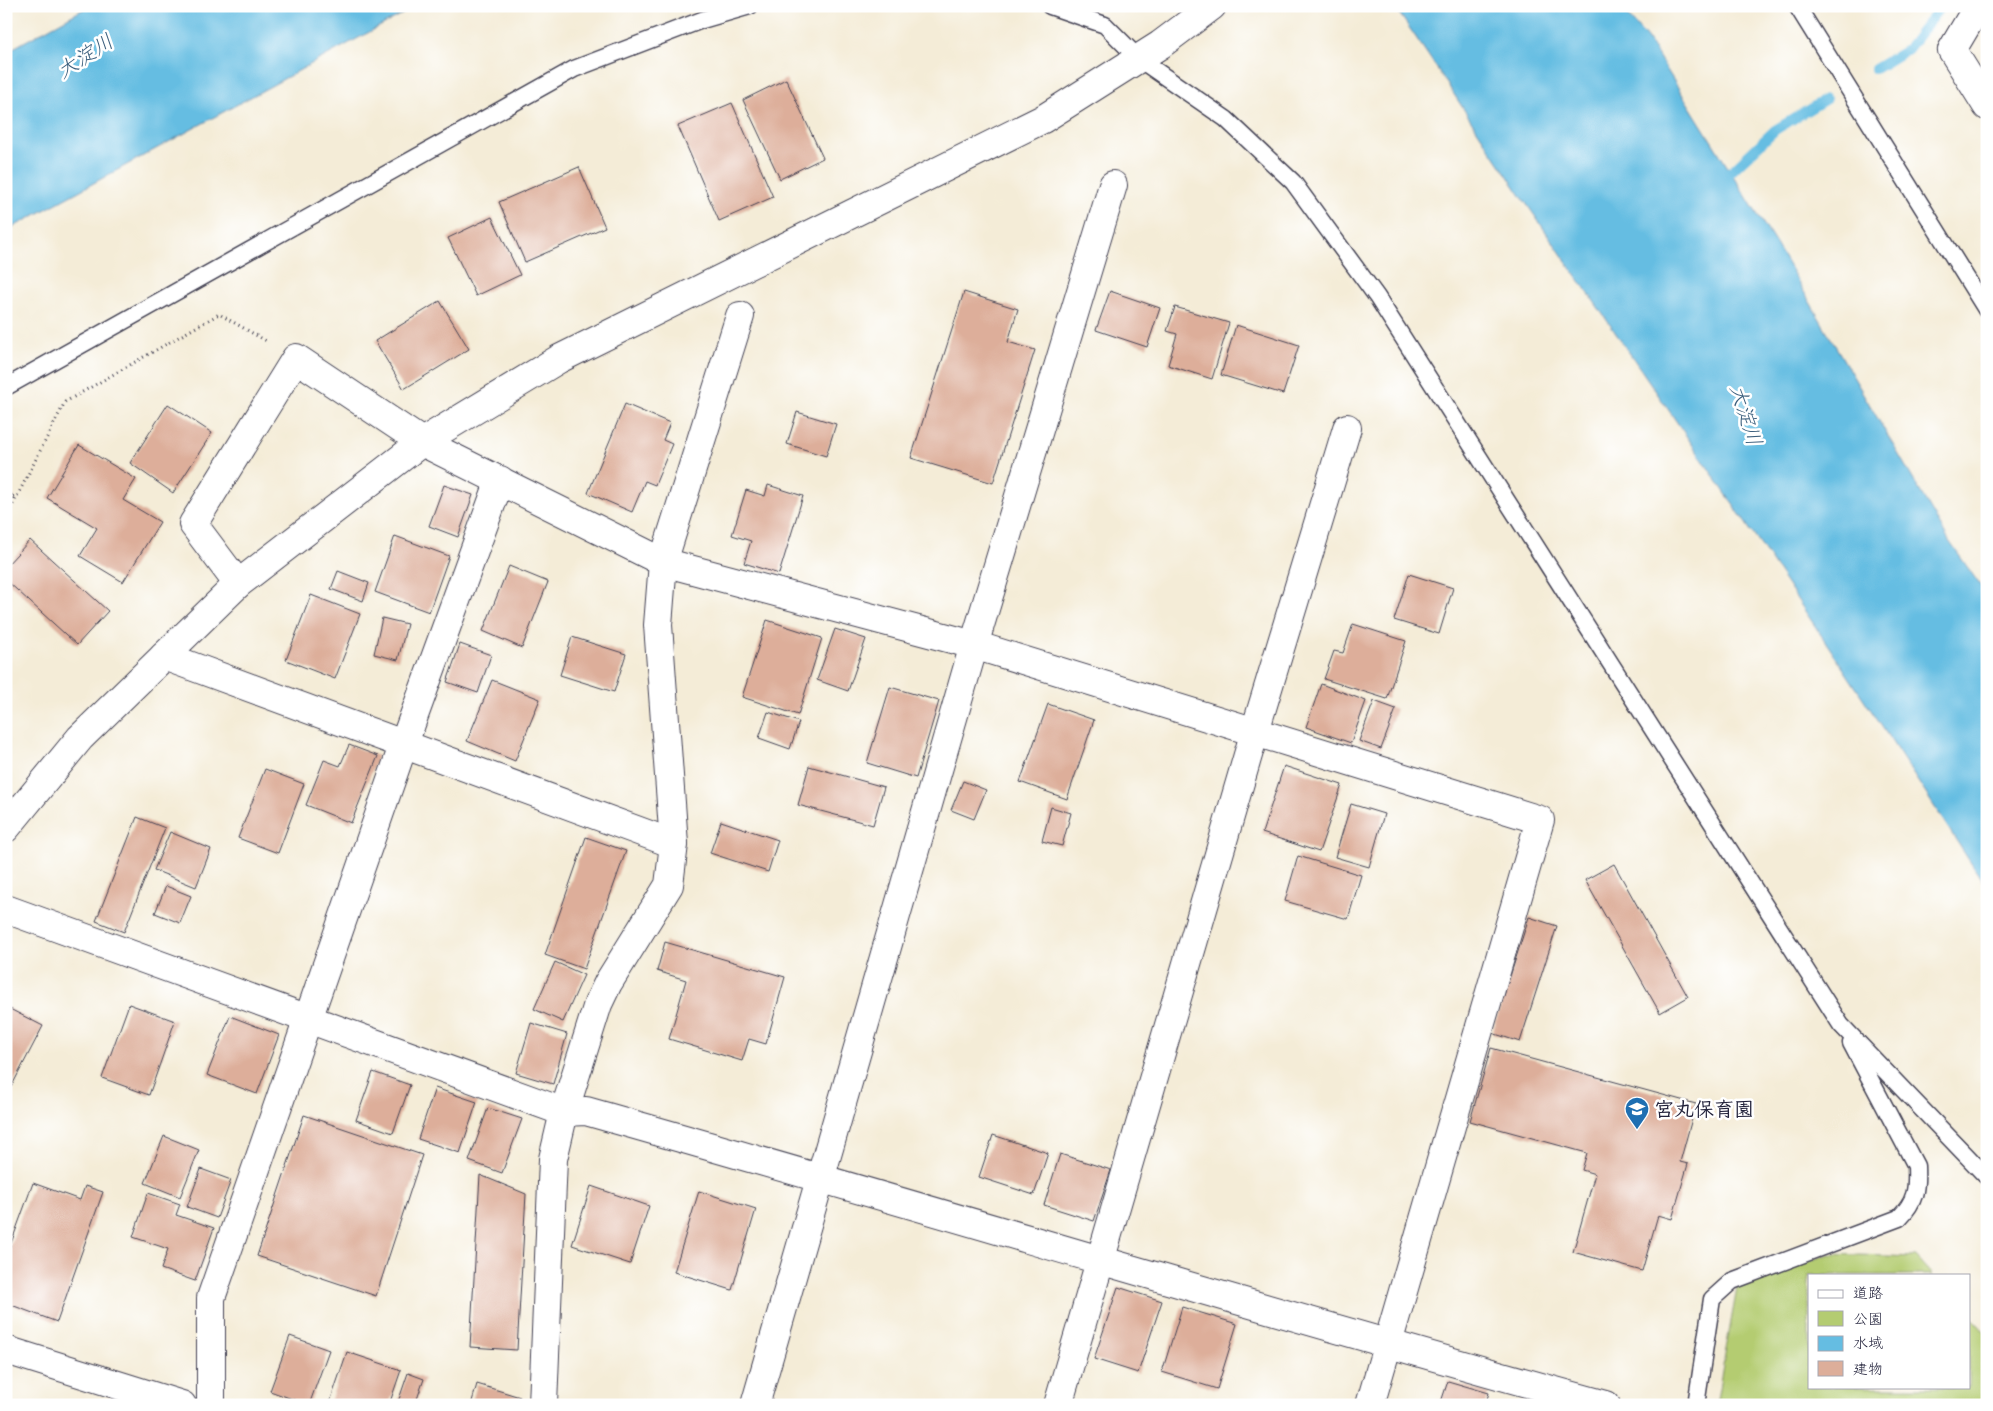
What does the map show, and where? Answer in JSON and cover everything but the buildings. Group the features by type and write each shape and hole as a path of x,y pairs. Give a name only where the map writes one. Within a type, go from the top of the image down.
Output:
{"street":[{"path":"6,828 80,738 238,584 422,442 559,359 1043,119 1150,52 1212,6"},
{"path":"1978,6 1952,50 1987,106"},
{"path":"755,1405 974,645 1113,185"},
{"path":"544,1405 553,1159 564,1112 602,997 669,885 674,844 658,625 663,562 740,316"},
{"path":"238,584 193,524 296,358 422,442 663,562 974,645 1540,820 1386,1344 1370,1405"},
{"path":"1058,1405 1255,731 1347,428"},
{"path":"211,1405 211,1298 403,746 500,480"},
{"path":"164,656 403,746 674,844"},
{"path":"6,909 564,1112 586,1111 822,1177 1099,1261 1606,1405"},
{"path":"6,1350 182,1405"}],"lane":[{"path":"6,387 574,69 702,20 750,6"},
{"path":"1050,6 1105,25 1150,52 1226,119 1293,182 1387,314 1841,1025 1916,1166 1916,1187 1911,1206 1899,1218 1732,1281 1712,1299 1696,1405"},
{"path":"1797,6 1987,311"},
{"path":"1841,1025 1987,1177"}],"path":[{"path":"6,518 65,402 219,314 296,358"}],"green space":[{"path":"1829,1254 1916,1257 1931,1274 1808,1274 1808,1388 1970,1388 1970,1316 1987,1334 1987,1405 1716,1405 1737,1288"}],"water":[{"name":"大淀川","path":"89,6 417,6 6,231 6,52"},
{"name":"大淀川","path":"1394,6 1619,6 1647,38 1779,249 1949,541 1987,595 1987,888 1765,552 1519,193"}],"waterway":[{"path":"1875,69 1908,49 1941,6"},
{"path":"1721,181 1775,130 1826,99"}],"place":[{"name":"宮丸保育園","path":"1637,1130"}]}
